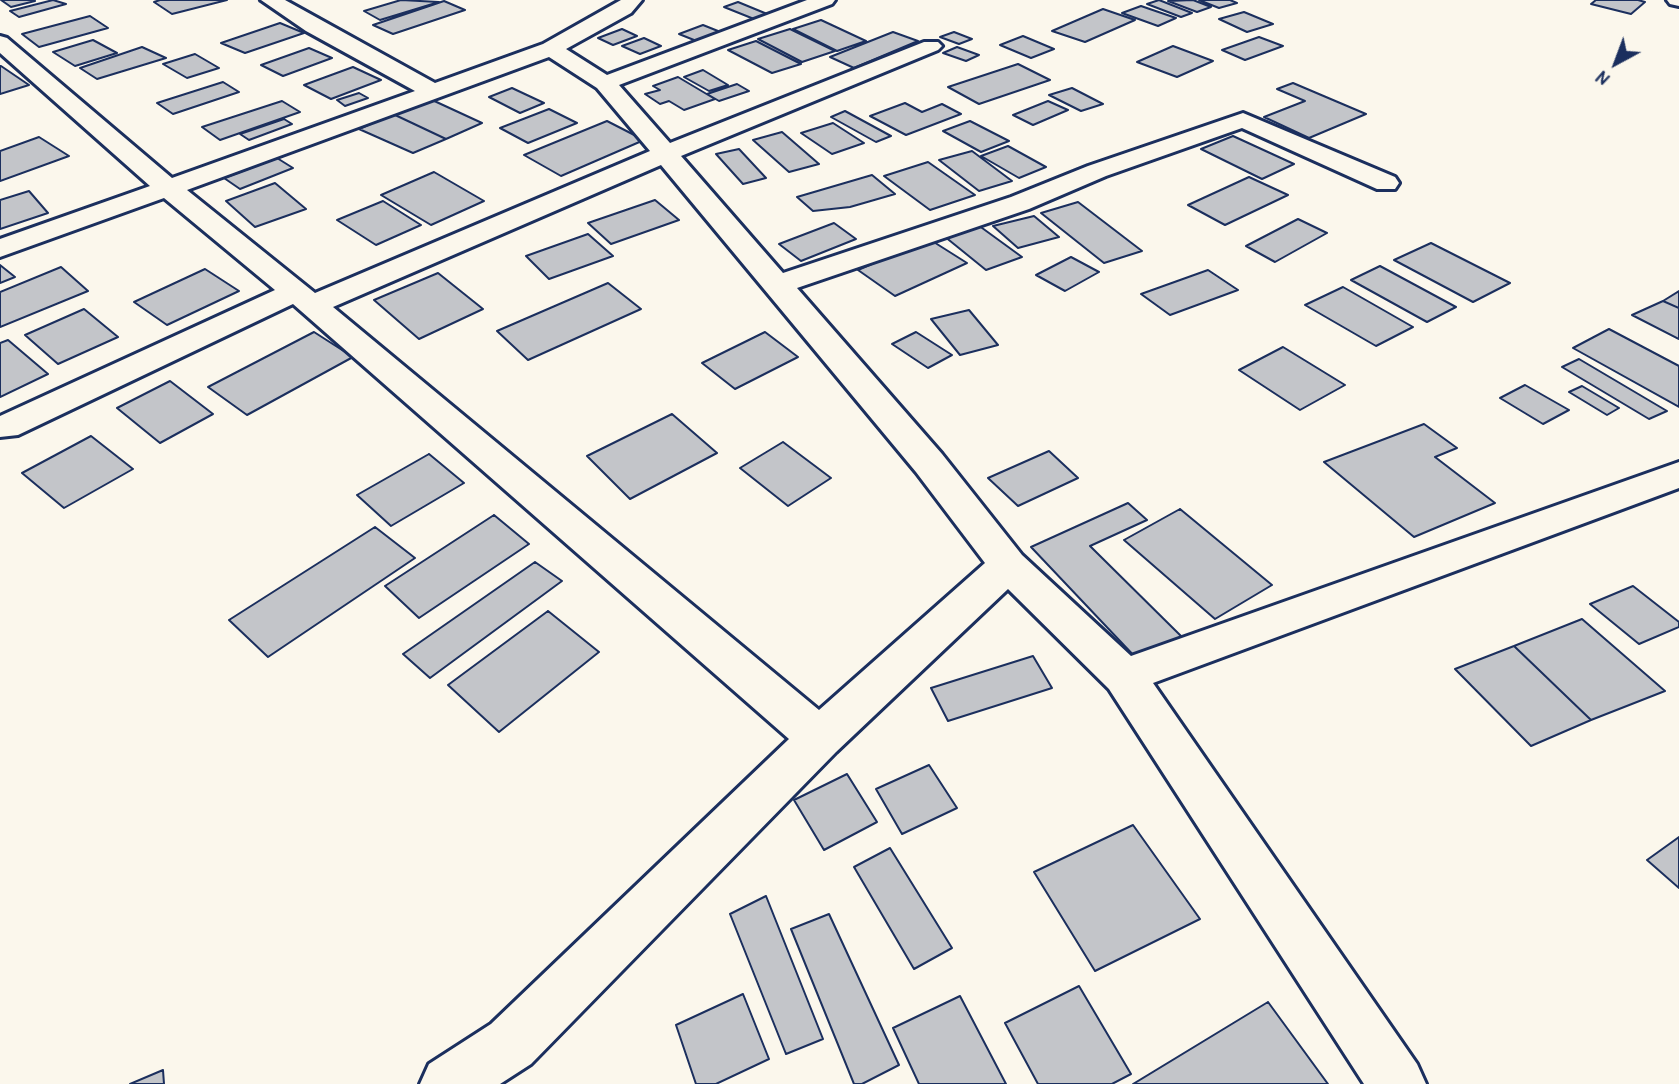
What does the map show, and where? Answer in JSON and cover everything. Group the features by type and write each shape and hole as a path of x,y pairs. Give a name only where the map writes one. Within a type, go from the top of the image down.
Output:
{"street":[{"path":"271,0 313,27 432,90"},
{"path":"0,249 551,49 624,9 632,0"},
{"path":"606,83 825,0"},
{"path":"6,427 304,298 931,46"},
{"path":"551,49 606,83 929,463 1008,565 1124,676 1397,1084"},
{"path":"5,53 304,298 820,738"},
{"path":"778,285 1020,203 1097,171 1242,120 1385,183"},
{"path":"1124,676 1679,474"},
{"path":"449,1084 510,1044 820,738 1008,565"}],"building":[{"path":"1,0 33,0 35,1 11,7"},
{"path":"53,0 66,4 19,17 10,11"},
{"path":"227,0 172,14 154,2"},
{"path":"401,0 439,2 380,20 364,11"},
{"path":"1159,0 1192,13 1181,17 1147,4"},
{"path":"1193,0 1211,7 1197,12 1168,1"},
{"path":"1199,0 1230,0 1237,3 1219,8"},
{"path":"1596,0 1645,2 1631,14 1591,4"},
{"path":"444,1 465,10 393,34 373,25"},
{"path":"738,2 772,16 759,21 724,7"},
{"path":"1141,6 1176,18 1158,26 1122,13"},
{"path":"1103,9 1135,20 1085,42 1052,31"},
{"path":"1244,12 1273,24 1247,32 1219,19"},
{"path":"90,16 108,28 39,47 22,34"},
{"path":"821,20 866,41 837,51 793,29"},
{"path":"280,23 304,33 245,53 221,43"},
{"path":"703,25 728,35 704,44 679,34"},
{"path":"622,29 637,36 613,45 598,38"},
{"path":"790,29 835,51 802,62 758,39"},
{"path":"893,32 918,41 854,68 830,57"},
{"path":"954,32 972,39 959,44 940,37"},
{"path":"1023,36 1054,49 1031,58 1000,45"},
{"path":"1259,37 1283,46 1245,60 1222,50"},
{"path":"644,38 661,46 640,54 622,46"},
{"path":"93,40 117,53 75,66 53,52"},
{"path":"756,41 801,64 772,73 728,50"},
{"path":"1173,46 1213,61 1177,77 1137,62"},
{"path":"142,47 166,58 97,79 80,68"},
{"path":"957,47 979,55 966,61 943,53"},
{"path":"309,48 332,58 283,76 261,65"},
{"path":"195,54 219,68 187,78 163,64"},
{"path":"1018,64 1050,80 979,104 948,87"},
{"path":"1,66 29,85 0,94"},
{"path":"353,67 381,80 331,99 304,85"},
{"path":"703,70 728,85 709,91 684,77"},
{"path":"678,77 715,99 684,110 669,101 660,104 645,94 660,90 653,86"},
{"path":"223,82 239,92 173,114 157,103"},
{"path":"1293,83 1366,114 1309,138 1264,117 1305,101 1277,89"},
{"path":"737,84 749,91 719,101 707,94"},
{"path":"512,88 544,103 520,113 489,97"},
{"path":"1072,88 1103,104 1081,111 1049,95"},
{"path":"359,93 368,98 345,106 337,100"},
{"path":"430,99 482,123 446,139 393,114"},
{"path":"282,101 300,112 220,140 202,127"},
{"path":"1048,101 1068,110 1033,125 1013,115"},
{"path":"905,103 922,112 942,104 961,114 906,135 870,116"},
{"path":"549,109 577,123 528,143 500,128"},
{"path":"845,111 891,136 876,142 831,117"},
{"path":"393,114 446,139 413,153 359,129"},
{"path":"284,119 292,124 249,140 240,134"},
{"path":"607,121 644,140 561,176 524,155"},
{"path":"970,121 1009,141 981,152 943,131"},
{"path":"833,123 864,143 832,154 801,133"},
{"path":"782,132 819,164 789,172 753,140"},
{"path":"1233,136 1294,164 1262,179 1201,149"},
{"path":"39,137 69,156 0,181 0,151"},
{"path":"1008,146 1046,167 1019,178 981,156"},
{"path":"739,149 766,178 743,184 716,154"},
{"path":"972,151 1012,181 979,191 939,160"},
{"path":"277,158 293,168 240,189 224,178"},
{"path":"928,162 975,195 930,210 884,176"},
{"path":"434,172 484,201 431,225 381,195"},
{"path":"872,175 895,194 850,207 813,211 797,197"},
{"path":"1249,177 1288,195 1225,225 1188,205"},
{"path":"275,183 306,209 255,227 226,201"},
{"path":"29,191 48,213 0,229 0,200"},
{"path":"655,200 679,220 611,244 588,223"},
{"path":"383,201 421,225 376,245 337,220"},
{"path":"1078,202 1142,251 1104,263 1041,213"},
{"path":"1034,216 1059,237 1018,248 993,226"},
{"path":"1298,219 1327,233 1275,262 1246,246"},
{"path":"834,223 856,239 801,261 779,244"},
{"path":"978,225 1022,257 986,270 944,236"},
{"path":"588,234 613,256 549,279 526,256"},
{"path":"929,239 967,263 895,296 858,270"},
{"path":"1431,243 1510,283 1473,302 1394,260"},
{"path":"1071,257 1099,272 1065,291 1036,275"},
{"path":"0,265 15,277 0,283"},
{"path":"1380,266 1456,307 1427,322 1351,280"},
{"path":"61,267 88,291 0,327 0,292"},
{"path":"205,269 239,291 167,325 134,302"},
{"path":"1208,270 1238,290 1170,315 1141,294"},
{"path":"438,273 483,309 419,339 374,300"},
{"path":"608,283 641,309 528,360 497,331"},
{"path":"1343,287 1413,327 1376,346 1305,305"},
{"path":"1679,291 1679,308 1663,301"},
{"path":"1663,301 1679,308 1679,339 1632,315"},
{"path":"84,309 118,337 58,364 25,335"},
{"path":"969,310 998,345 960,355 931,319"},
{"path":"1609,329 1679,366 1679,407 1573,348"},
{"path":"314,332 353,357 247,415 208,387"},
{"path":"765,332 798,357 735,389 702,363"},
{"path":"916,332 952,355 928,368 892,344"},
{"path":"8,340 48,374 0,397 0,343"},
{"path":"1283,347 1345,385 1300,410 1239,370"},
{"path":"1579,359 1667,411 1649,419 1562,367"},
{"path":"170,381 213,414 160,443 117,408"},
{"path":"1525,385 1569,410 1543,424 1500,398"},
{"path":"1582,386 1619,408 1607,415 1569,392"},
{"path":"672,414 717,453 630,499 587,456"},
{"path":"1424,424 1457,448 1435,457 1495,503 1414,537 1324,462"},
{"path":"91,436 133,469 64,508 22,473"},
{"path":"783,442 831,478 788,506 740,468"},
{"path":"1049,451 1078,478 1018,506 988,478"},
{"path":"429,454 464,483 391,526 357,495"},
{"path":"1128,503 1147,520 1090,546 1182,637 1138,660 1031,547"},
{"path":"1180,509 1272,585 1215,619 1124,540"},
{"path":"494,515 529,544 419,618 385,586"},
{"path":"375,527 415,558 268,657 229,620"},
{"path":"535,562 562,581 430,678 403,654"},
{"path":"1633,586 1679,622 1679,627 1639,644 1590,604"},
{"path":"548,611 599,652 499,732 448,685"},
{"path":"1582,619 1665,691 1591,720 1514,646"},
{"path":"1514,646 1591,720 1531,746 1455,669"},
{"path":"1033,656 1052,688 948,721 931,688"},
{"path":"929,765 957,808 902,834 876,789"},
{"path":"847,774 877,822 824,850 794,800"},
{"path":"1133,825 1200,919 1095,971 1034,872"},
{"path":"1679,837 1679,888 1647,860"},
{"path":"890,848 952,948 914,969 854,867"},
{"path":"766,896 823,1039 786,1054 730,914"},
{"path":"829,914 899,1065 862,1084 854,1084 791,929"},
{"path":"1079,986 1131,1074 1112,1084 1038,1084 1005,1023"},
{"path":"743,994 769,1059 716,1084 696,1084 676,1025"},
{"path":"960,996 1006,1084 919,1084 893,1028"},
{"path":"1268,1002 1328,1084 1133,1084"},
{"path":"163,1070 164,1084 130,1084"}]}
